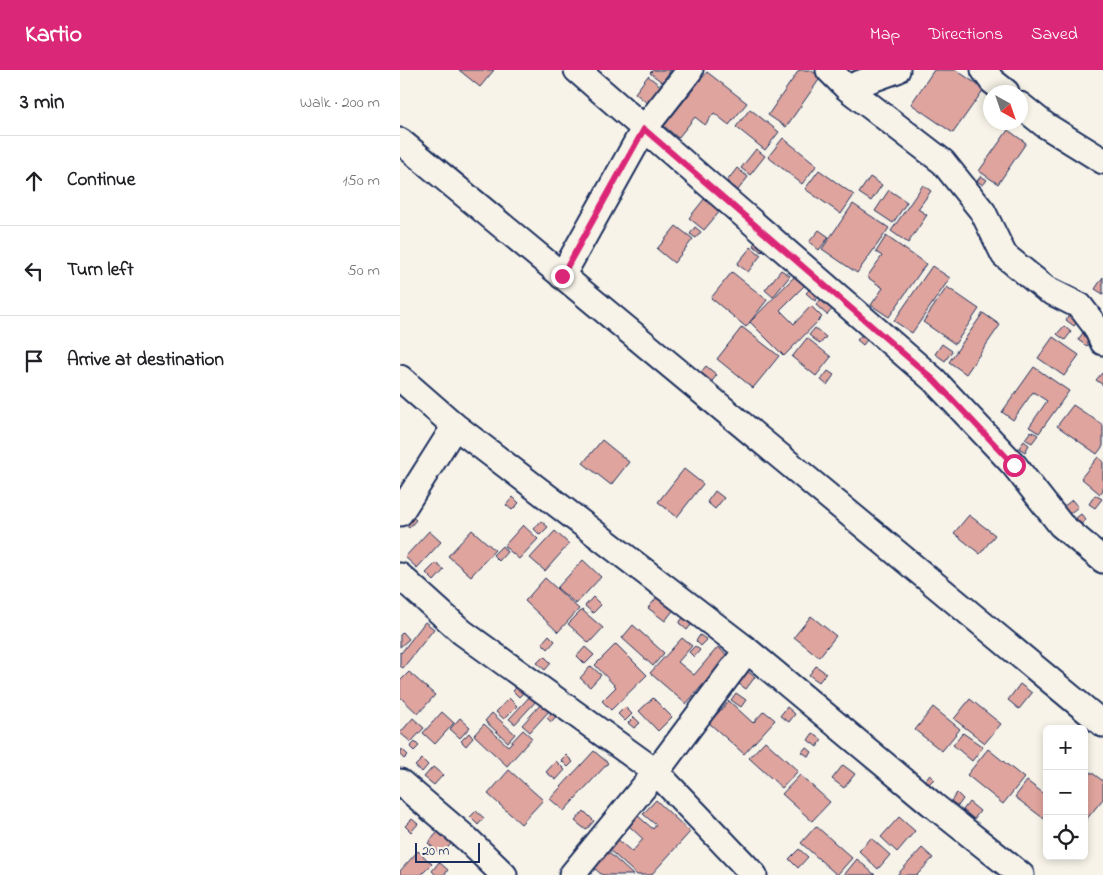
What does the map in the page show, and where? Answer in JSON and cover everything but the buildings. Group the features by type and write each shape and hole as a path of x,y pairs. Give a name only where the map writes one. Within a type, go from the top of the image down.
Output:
{"street":[{"path":"577,70 934,380 1014,465 1061,525 1103,560"},
{"path":"562,276 644,129 690,70"},
{"path":"829,70 847,88 943,162 983,212 1004,255 1046,288 1080,306 1096,327 1103,342"},
{"path":"847,88 897,70"},
{"path":"984,70 997,85"},
{"path":"1028,111 1045,125 1103,161"},
{"path":"400,141 1103,724"},
{"path":"400,378 455,426 747,650 1020,875"},
{"path":"400,513 455,426"},
{"path":"400,576 462,632 656,772 754,875"},
{"path":"572,875 656,772 747,650"},
{"path":"400,782 468,840 504,875"}],"route":[{"path":"562,276 644,129 934,380 1014,465"}]}
